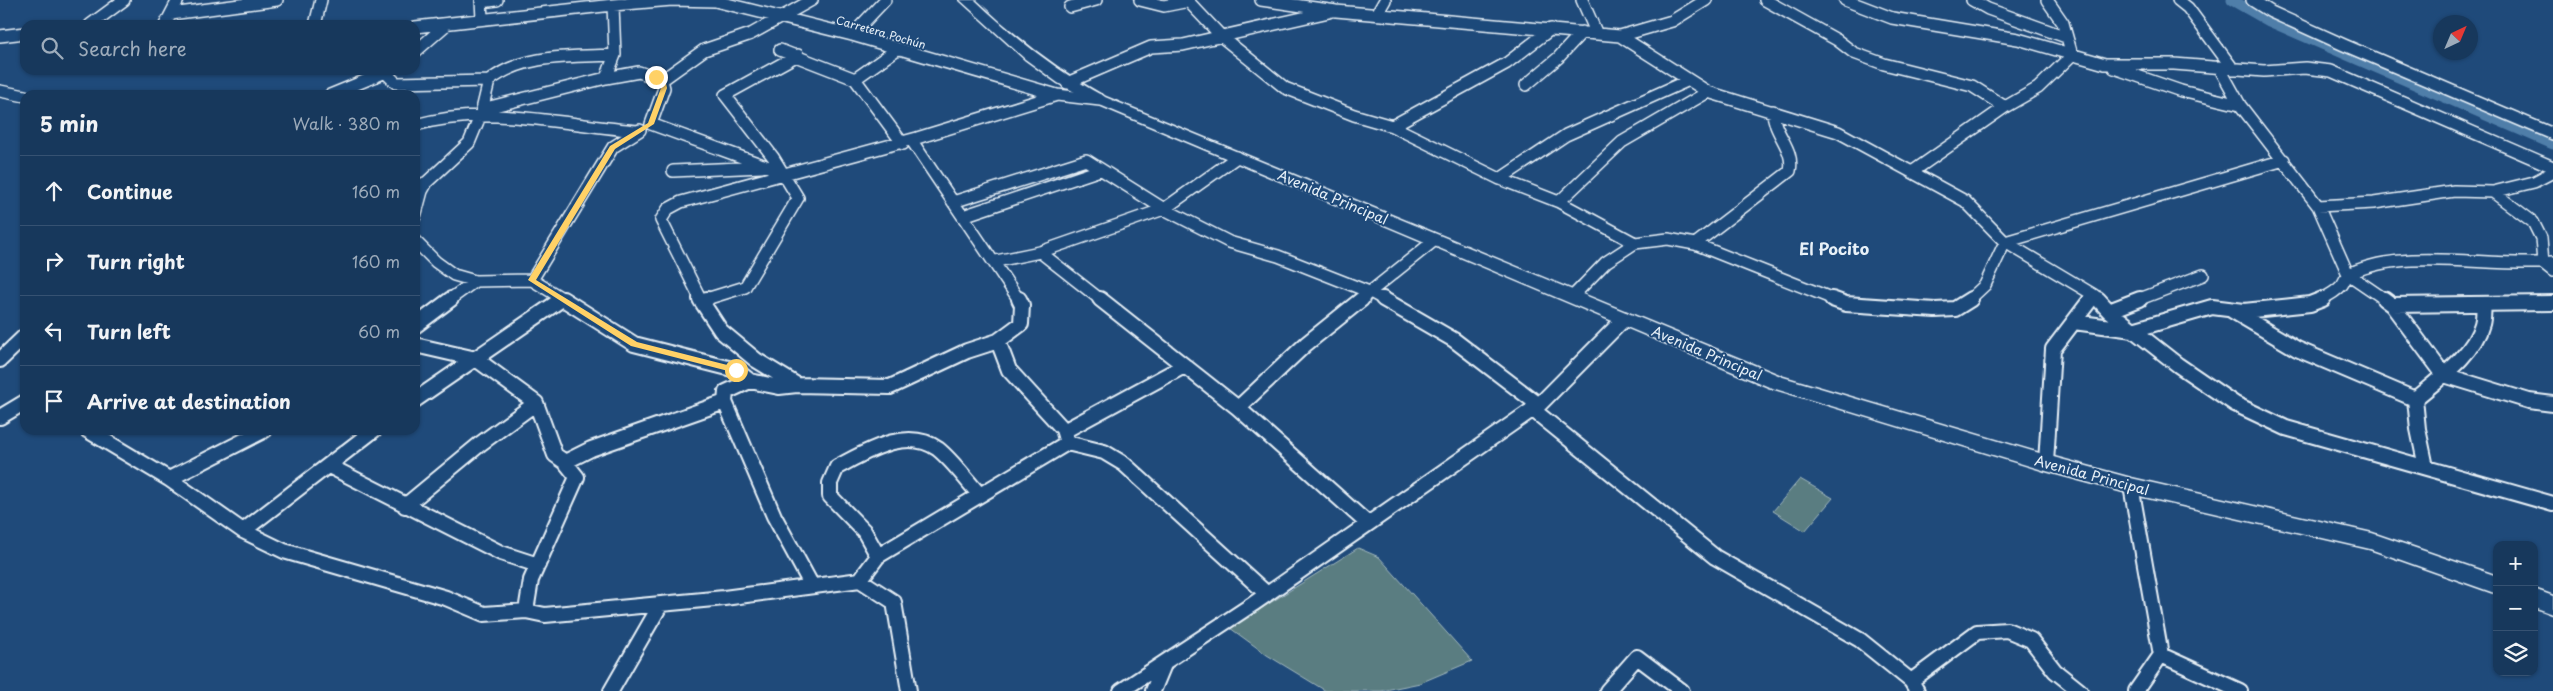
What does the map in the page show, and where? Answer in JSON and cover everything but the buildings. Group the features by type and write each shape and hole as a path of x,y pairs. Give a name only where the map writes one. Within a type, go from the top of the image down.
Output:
{"main road":[{"name":"Avenida Principal","path":"967,0 1062,89 1100,100 1776,382 2046,463 2131,486 2372,541 2493,584"},
{"path":"2538,599 2553,605"}],"street":[{"path":"97,20 124,0"},
{"path":"168,20 178,0"},
{"path":"171,14 276,0"},
{"path":"316,20 321,0"},
{"path":"482,19 481,1 497,0"},
{"path":"567,11 571,0"},
{"name":"Carretera Pochún","path":"420,27 613,5 672,0 715,0 852,35 896,50 1062,89"},
{"path":"662,80 704,50 751,34 812,0"},
{"path":"852,35 885,0"},
{"path":"1070,7 1096,0"},
{"path":"1140,0 1164,8 1188,1 1222,37 1285,88 1354,115 1392,126 1500,180 1559,202 1635,243"},
{"path":"1261,0 1308,3 1336,11 1551,30 1596,32 1620,36 1708,92 1838,132 1965,201 2005,242 2094,295 2109,311 2178,365 2235,404 2286,428 2334,444 2426,467 2553,504"},
{"path":"1377,14 1385,0"},
{"path":"1582,0 1596,32"},
{"path":"1620,36 1672,20 1706,0"},
{"path":"1765,0 1837,40 1854,53 1884,64 1972,86 2005,107"},
{"path":"1845,0 1892,18 2018,39 2104,64 2181,91 2240,104"},
{"path":"1972,0 1988,9 2066,37"},
{"path":"2047,0 2063,23 2072,56"},
{"path":"2178,0 2188,8 2234,69"},
{"path":"2252,0 2270,12 2344,45 2553,134"},
{"path":"606,78 615,55 613,5"},
{"path":"796,385 756,360 721,330 701,301 660,220 668,209 681,202 784,173 907,142 1062,89 1151,47 1180,46 1336,11"},
{"path":"420,48 447,24"},
{"path":"1392,126 1502,66 1551,30"},
{"path":"1526,85 1558,58 1582,32"},
{"path":"0,36 20,34"},
{"path":"420,246 436,262 454,275 476,281 532,280 634,344 736,370 750,381 779,388 796,385 890,387 967,352 998,341 1021,324 1022,305 996,262 907,142 855,79 798,55 780,50"},
{"path":"855,79 896,50"},
{"path":"420,199 427,182 469,143 490,81 497,72 544,60 615,55"},
{"path":"701,301 745,288 798,198 784,173 725,95 798,55"},
{"path":"1912,172 2005,107 2038,88 2072,56"},
{"path":"2104,64 2174,64 2264,71 2305,68 2331,71 2553,167"},
{"path":"2219,67 2240,104 2318,206 2348,274 2392,305 2444,375 2529,400 2553,404"},
{"path":"420,124 481,112 606,78 639,72 662,80"},
{"path":"343,90 380,75"},
{"path":"390,75 396,83 490,81"},
{"path":"532,280 612,147 651,124 664,88 662,80"},
{"path":"1500,180 1566,135 1690,80"},
{"path":"0,91 20,95"},
{"path":"1559,202 1622,142 1708,92"},
{"path":"1695,244 1790,171 1793,162 1791,151 1775,127 1773,111"},
{"path":"481,112 546,119 577,126 638,131"},
{"path":"651,124 784,173"},
{"path":"996,262 1040,252 1164,209 1237,157"},
{"path":"953,202 1086,160 1164,209 1230,242 1278,256 1372,292 1454,340 1715,557 1860,640 1914,686 1977,632 2007,630 2031,640 2055,671 2080,691"},
{"path":"1572,297 1606,262 1635,243 1668,239 1695,244 1798,287 1846,304 1956,310 1973,298 1985,285 2005,242 2284,160"},
{"path":"673,171 770,167"},
{"path":"963,216 1100,170"},
{"path":"2318,206 2374,203 2454,191 2493,192 2534,182 2553,172"},
{"path":"420,185 427,182"},
{"path":"2493,192 2533,222 2541,238 2548,263 2553,271"},
{"path":"1238,408 1306,344 1435,240"},
{"path":"1040,252 1238,408 1368,523"},
{"path":"2348,274 2380,263 2408,260 2522,265 2548,263"},
{"path":"2109,311 2203,274"},
{"path":"2074,322 2133,330 2212,307 2244,311 2321,302 2347,280 2348,274"},
{"path":"420,322 476,281"},
{"path":"2046,463 2053,349 2064,332 2094,295"},
{"path":"420,397 562,299"},
{"path":"2392,305 2439,306 2553,303"},
{"path":"2415,399 2444,375 2481,326 2484,304"},
{"path":"2228,309 2257,330 2300,351 2415,399"},
{"path":"1121,691 1268,594 1536,407 1624,319"},
{"path":"0,360 20,341"},
{"path":"998,341 1009,370 1066,437 1104,452 1124,464 1268,594"},
{"path":"420,346 476,359 536,403 555,455 565,462 576,477 531,580 526,612"},
{"path":"860,580 878,556 980,495 1066,437 1184,366"},
{"path":"750,381 726,392 725,402 774,516 812,586"},
{"path":"2415,399 2418,429 2426,467"},
{"path":"565,462 591,449 725,402"},
{"path":"405,506 480,444 536,403"},
{"path":"0,417 20,405"},
{"path":"95,435 169,479 243,532 284,551 446,598 484,614 526,612 545,615 661,604 860,580 894,602 909,691"},
{"path":"169,479 255,435"},
{"path":"243,532 368,435"},
{"path":"878,556 864,532 830,496 830,484 837,467 888,443 910,440 930,444 945,456 980,495"},
{"path":"329,466 501,554 538,565"},
{"path":"2131,486 2161,655 2136,691"},
{"path":"611,691 633,656 661,604"},
{"path":"2161,655 2240,691"},
{"path":"1607,691 1638,657 1682,691"},
{"path":"1153,691 1165,662"}],"green space":[{"path":"1800,479 1833,498 1805,531 1773,511"},
{"path":"1358,548 1379,557 1472,661 1420,683 1381,691 1326,691 1267,655 1230,628"}],"waterway":[{"path":"2232,0 2269,21 2553,144"}],"district":[{"name":"El Pocito","path":"1834,248"}],"route":[{"path":"656,77 662,80 664,88 651,124 612,147 532,280 634,344 736,370"}]}
